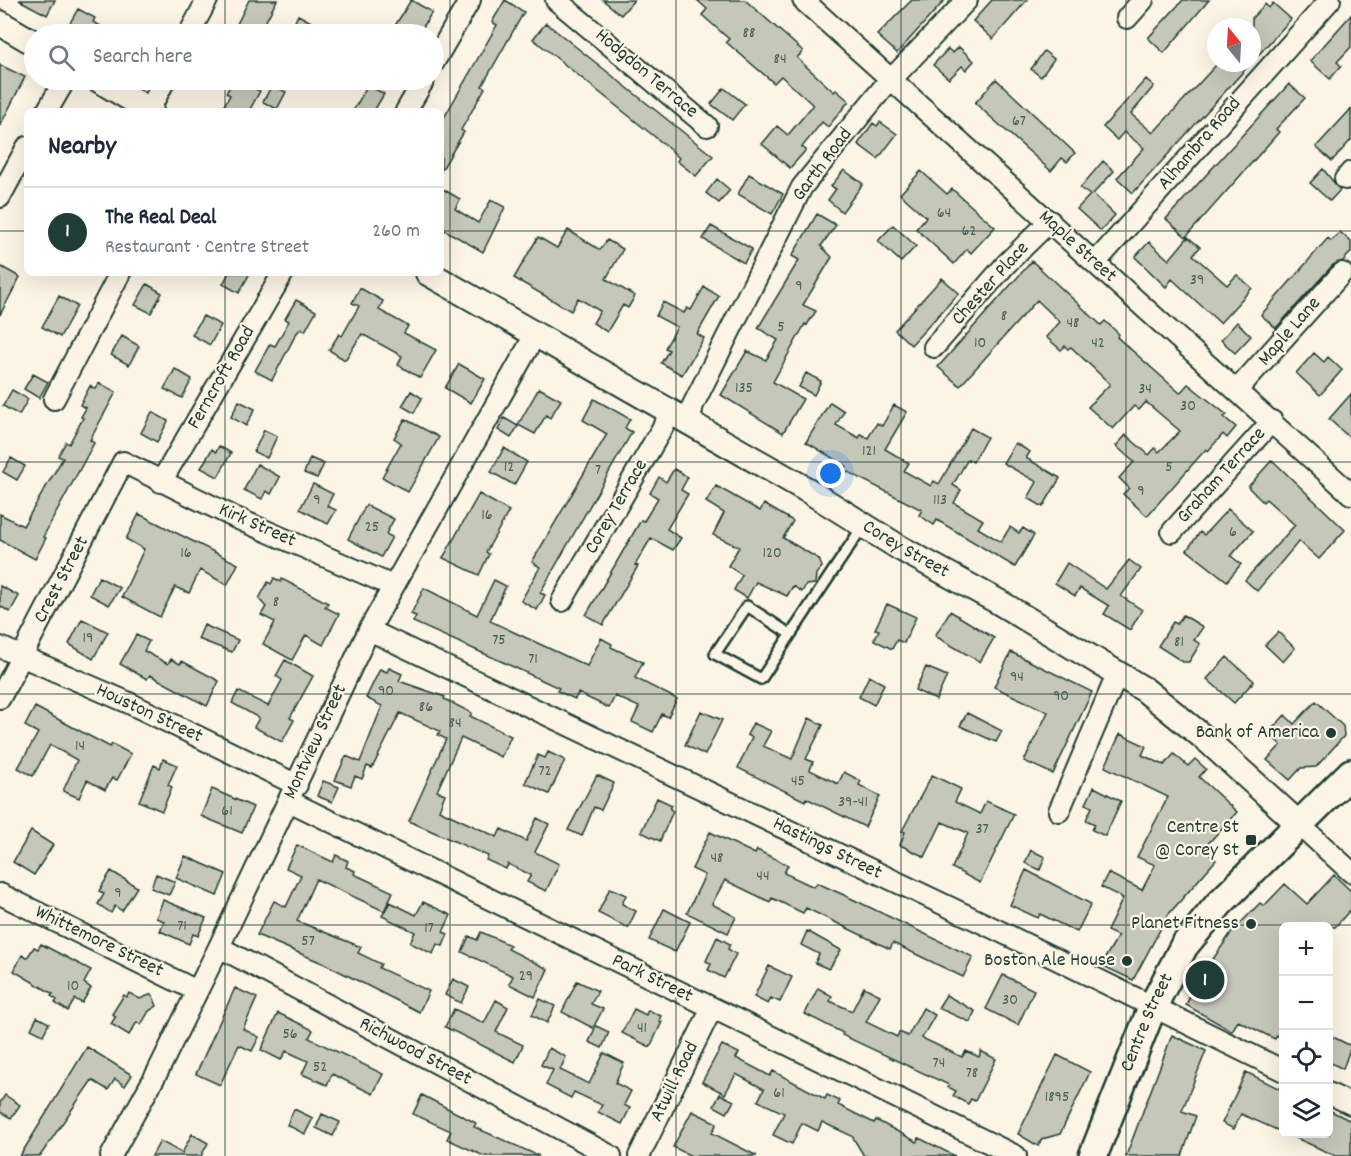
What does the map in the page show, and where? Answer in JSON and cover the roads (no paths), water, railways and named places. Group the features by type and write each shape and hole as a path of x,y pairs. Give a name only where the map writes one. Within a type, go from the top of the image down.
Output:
{"main road":[{"name":"Centre Street","path":"1093,1156 1152,1008 1176,960 1206,918 1351,773"}],"street":[{"path":"194,24 207,0"},
{"path":"444,45 470,0"},
{"name":"Hodgdon Terrace","path":"556,0 706,126"},
{"name":"Maple Street","path":"803,0 1351,494"},
{"name":"Garth Road","path":"680,418 693,405 802,187 892,79 967,0"},
{"path":"1127,18 1143,0"},
{"name":"Alhambra Road","path":"1095,263 1330,0"},
{"path":"0,22 24,37"},
{"path":"49,108 59,90"},
{"path":"116,90 147,108"},
{"path":"151,108 160,90"},
{"path":"408,108 418,90"},
{"path":"0,197 24,153"},
{"name":"Chester Place","path":"934,347 1007,263 1050,221"},
{"name":"Maple Lane","path":"1237,390 1342,273"},
{"path":"54,399 118,276"},
{"name":"Ferncroft Road","path":"161,482 280,276"},
{"name":"Corey Street","path":"433,276 809,491 1145,690 1186,722 1351,872"},
{"name":"Montview Street","path":"111,1156 158,1071 219,947 369,630 535,335"},
{"name":"Corey Terrace","path":"562,601 680,418"},
{"name":"Graham Terrace","path":"1172,532 1272,421"},
{"name":"Kirk Street","path":"123,462 236,518 393,586"},
{"name":"Crest Street","path":"0,698 123,462"},
{"name":"Hastings Street","path":"369,630 993,928 1279,1069"},
{"name":"Houston Street","path":"0,647 127,702 293,793"},
{"path":"1059,811 1117,675"},
{"name":"Park Street","path":"293,793 712,1008 1016,1156"},
{"name":"Whittemore Street","path":"0,894 196,991"},
{"name":"Richwood Street","path":"219,947 610,1156"},
{"name":"Atwill Road","path":"639,1156 712,1008"},
{"path":"1333,1095 1351,1104"}],"lane":[{"path":"790,634 747,606 715,654 760,679 863,525"}],"place":[{"name":"Bank of America","path":"1331,733"},
{"name":"Centre St @ Corey St","path":"1251,840"},
{"name":"Planet Fitness","path":"1251,924"},
{"name":"Boston Ale House","path":"1127,961"},
{"name":"The Real Deal","path":"1205,980"}]}
